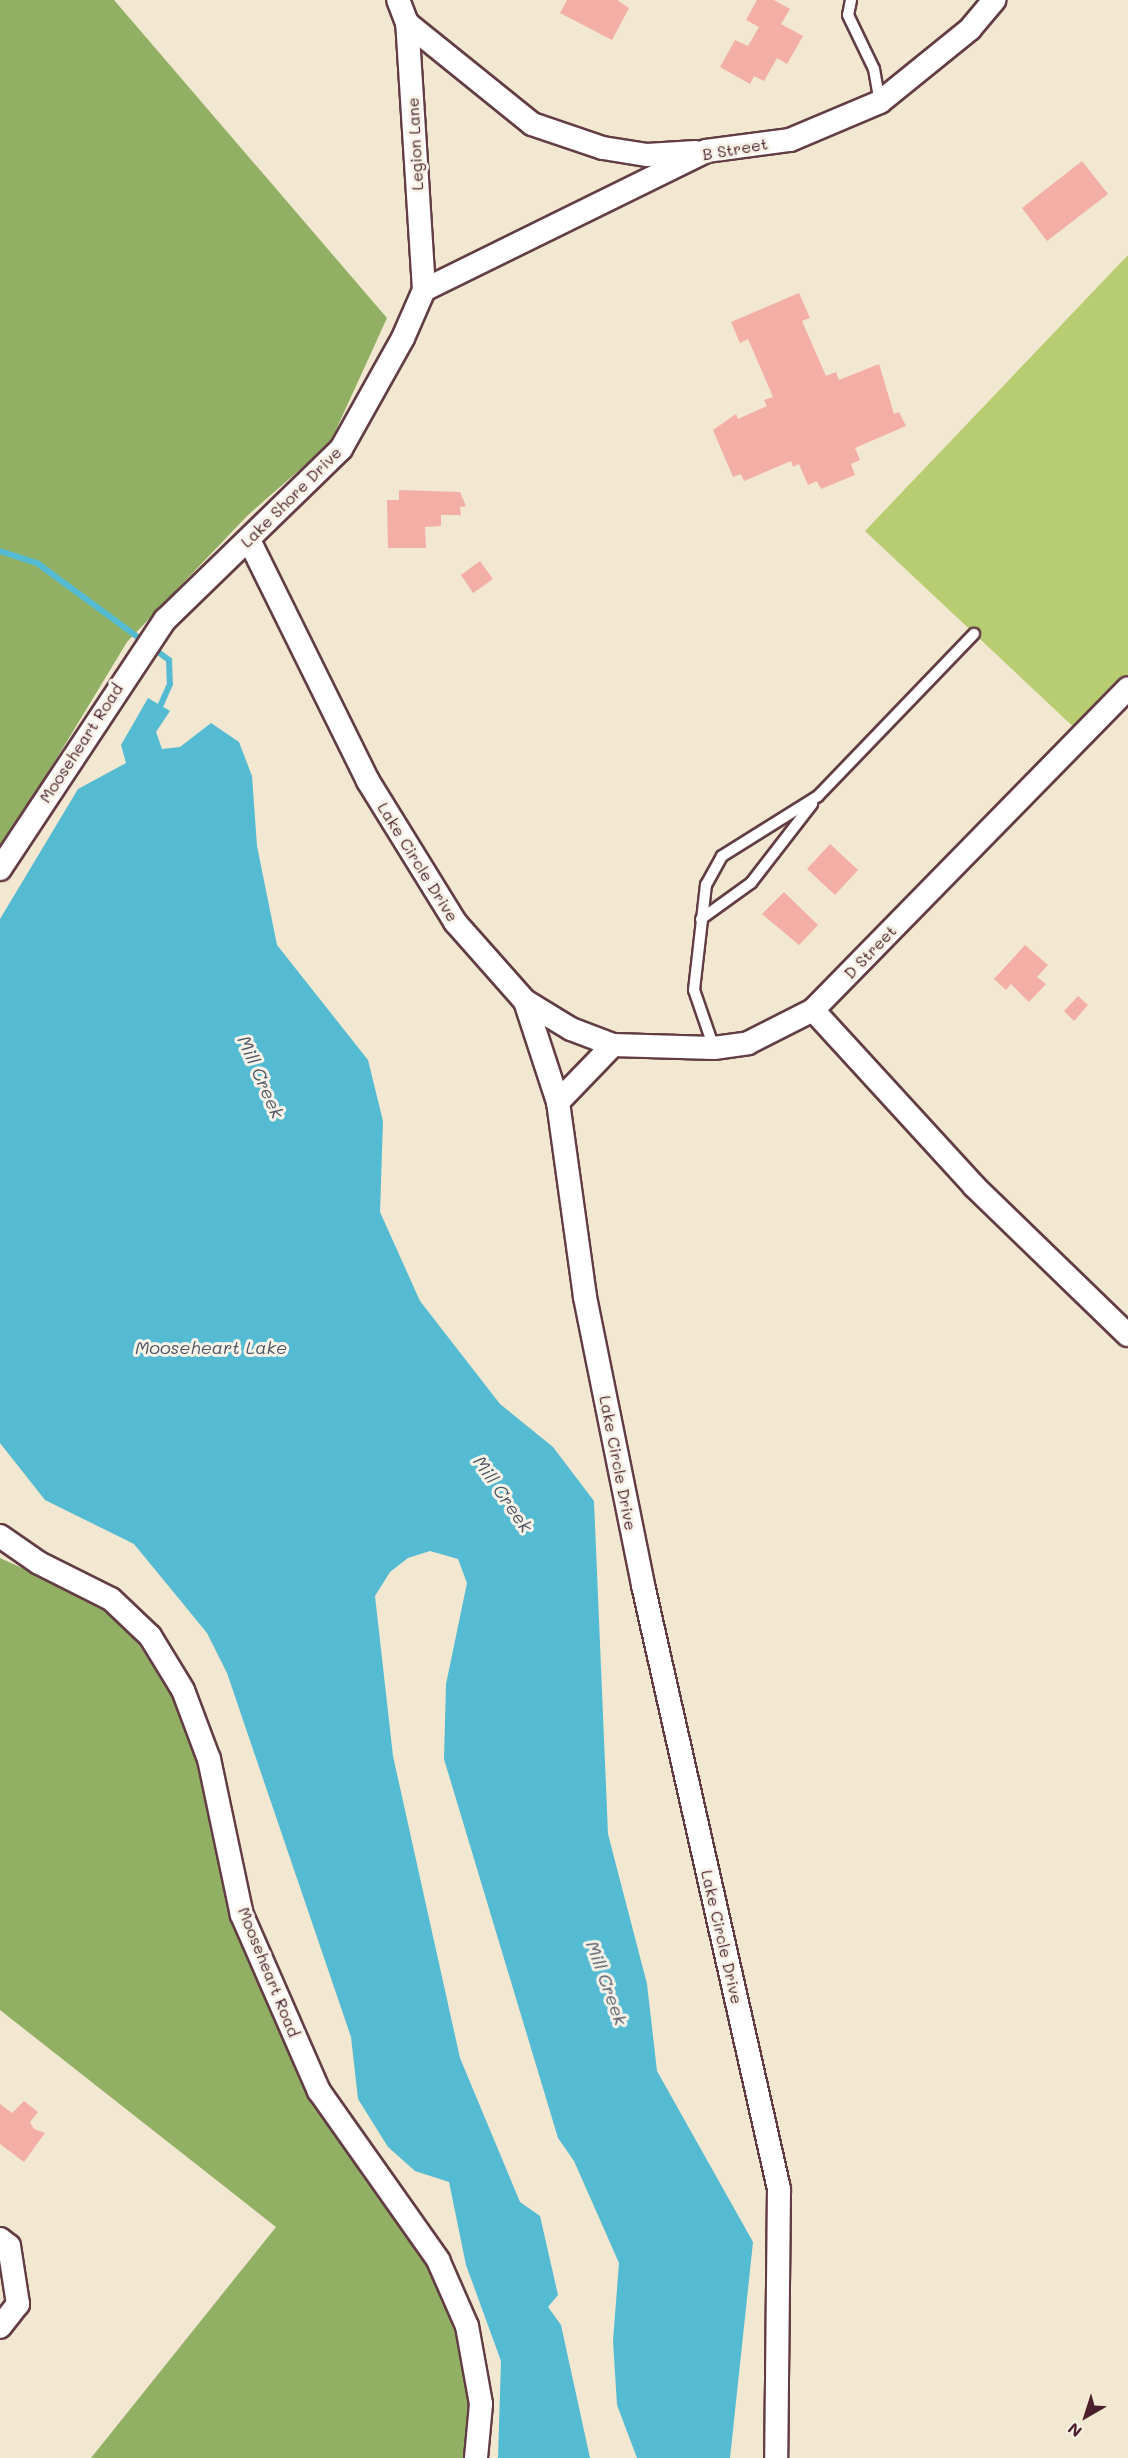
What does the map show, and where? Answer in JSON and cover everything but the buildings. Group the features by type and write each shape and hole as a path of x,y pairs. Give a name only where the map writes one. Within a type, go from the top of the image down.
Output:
{"street":[{"name":"Legion Lane","path":"398,0 407,23 424,290"},
{"name":"B Street","path":"424,290 705,151 790,140 880,102 970,29 994,0"},
{"path":"407,23 532,124 636,153 705,151"},
{"name":"Lake Shore Drive","path":"165,620 341,449 378,388 424,290"},
{"name":"Lake Circle Drive","path":"249,540 368,781 455,922 525,1001 558,1102 585,1297 643,1585 779,2189 776,2458"},
{"name":"Mooseheart Road","path":"0,869 123,677 165,620"},
{"name":"D Street","path":"525,1001 571,1029 613,1045 714,1048 781,1031 813,1011 1128,688"},
{"path":"813,1011 974,1186 1128,1335"},
{"path":"558,1102 613,1045"},
{"name":"Mooseheart Road","path":"0,1536 39,1563 111,1599 150,1636 183,1690 209,1760 242,1915 319,2091 438,2260 467,2326 481,2404 476,2458"},
{"path":"0,2239 9,2246 18,2304 0,2327"}],"lane":[{"path":"851,0 848,15 874,69 880,102"},
{"path":"701,919 751,883 818,796 974,634"},
{"path":"714,1048 694,990 706,885 723,856 818,796"}],"green space":[{"path":"0,0 114,0 387,318 330,443 247,516 127,642 0,852"},
{"path":"1128,255 1128,688 1082,735 865,531"},
{"path":"0,1558 80,1594 130,1630 175,1702 207,1783 241,1929 299,2079 384,2194 436,2282 470,2374 468,2458 91,2458 276,2227 0,2010"}],"water":[{"name":"Mooseheart Lake","path":"148,698 170,711 156,732 162,749 180,747 211,723 239,742 252,776 257,846 277,945 368,1060 383,1121 380,1212 420,1301 500,1404 553,1447 594,1501 608,1834 647,1984 657,2071 753,2242 730,2458 637,2458 617,2405 613,2341 619,2263 574,2161 558,2138 444,1759 446,1684 467,1583 458,1559 430,1551 408,1558 390,1572 375,1596 393,1756 460,2058 520,2202 540,2216 558,2295 548,2307 561,2325 590,2458 498,2458 501,2361 466,2265 449,2182 415,2171 388,2147 358,2099 351,2037 227,1673 207,1633 134,1544 45,1500 0,1443 0,919 78,789 126,763 121,745"}],"waterway":[{"path":"0,551 37,563 169,660 170,684 158,711"}],"water label":[{"name":"Mill Creek","path":"261,1077"},
{"name":"Mill Creek","path":"503,1494"},
{"name":"Mill Creek","path":"607,1983"}]}
